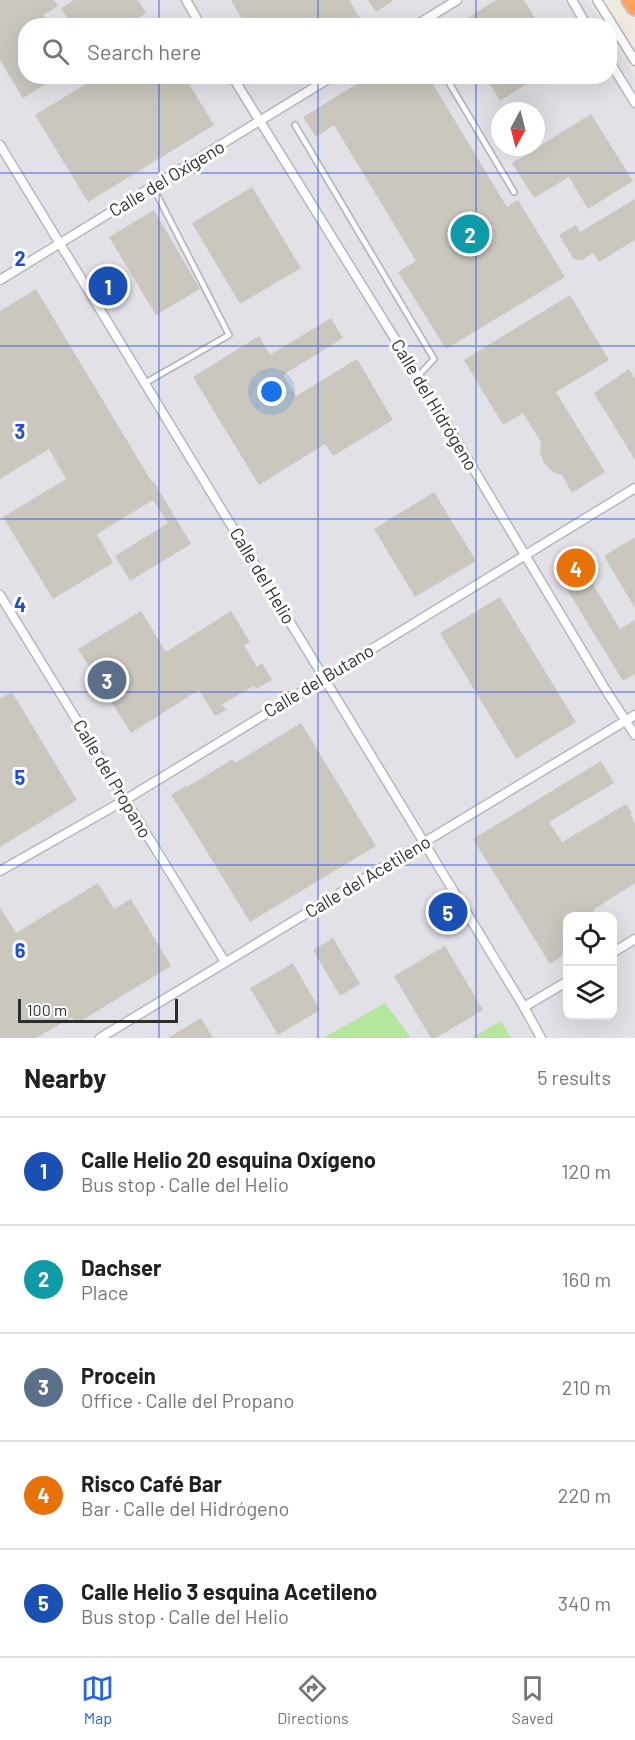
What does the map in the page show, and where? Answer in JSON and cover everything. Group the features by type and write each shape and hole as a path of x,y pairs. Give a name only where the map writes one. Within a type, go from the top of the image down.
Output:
{"highway":[{"path":"630,0 635,8"}],"street":[{"path":"186,0 196,18"},
{"path":"428,18 457,0"},
{"path":"572,0 582,18"},
{"path":"597,0 608,18"},
{"path":"617,32 635,61"},
{"path":"617,75 635,103"},
{"name":"Calle del Hidrógeno","path":"237,84 418,376 524,555 635,735"},
{"name":"Calle del Oxígeno","path":"0,280 321,84"},
{"name":"Calle del Helio","path":"0,145 541,1038"},
{"name":"Calle del Butano","path":"0,871 125,800 635,488"},
{"name":"Calle del Propano","path":"0,595 225,962"},
{"name":"Calle del Acetileno","path":"100,1038 635,715"},
{"path":"617,950 635,939"},
{"path":"524,1007 563,983"}],"lane":[{"path":"450,84 514,192"},
{"path":"295,125 434,359 418,376"},
{"path":"145,383 229,335 153,187"}],"shaded area":[{"path":"0,0 588,0 600,18 18,18 18,84 617,84 617,45 635,75 635,1038 511,1038 501,1021 471,1038 411,1038 384,1003 323,1038 0,1038"}],"green space":[{"path":"385,1003 411,1038 323,1038"},
{"path":"501,1021 511,1038 471,1038"}],"building":[{"path":"0,0 54,0 58,6 43,15 45,18 18,18 18,84 46,84 23,98 0,60"},
{"path":"74,0 138,0 146,13 138,18 67,18 61,8"},
{"path":"231,0 349,0 360,18 241,18"},
{"path":"368,0 394,0 376,12"},
{"path":"496,0 524,0 535,18 468,18"},
{"path":"86,84 189,84 214,125 88,202 35,115"},
{"path":"357,84 433,84 507,207 518,200 565,277 446,349 398,272 416,261 334,125 316,137 303,117"},
{"path":"490,84 527,84 500,101"},
{"path":"591,114 633,181 588,209 569,177 534,198 512,163 523,156 545,156 545,143"},
{"path":"252,187 301,268 240,304 192,223"},
{"path":"635,199 635,240 599,262 593,253 582,260 573,258 559,235 576,225 580,232"},
{"path":"154,210 200,289 156,315 109,237"},
{"path":"36,289 191,544 130,581 115,556 168,523 153,500 97,534 113,563 53,599 3,517 66,479 49,449 0,479 0,311"},
{"path":"570,295 609,360 556,392 605,472 572,493 562,475 553,472 544,463 540,453 541,442 523,413 503,425 464,360"},
{"path":"331,318 343,338 283,375 296,396 357,359 393,420 333,456 325,444 259,485 193,377 259,336 270,355"},
{"path":"629,369 635,379 635,460 594,393"},
{"path":"434,492 476,561 415,597 374,529"},
{"path":"635,537 635,608 604,556"},
{"path":"584,570 620,629 635,620 635,674 623,681 563,583"},
{"path":"500,597 576,722 516,759 440,633"},
{"path":"141,611 166,652 231,611 250,642 244,645 257,667 262,663 272,680 256,689 254,686 222,704 226,710 215,716 199,690 131,733 78,649"},
{"path":"12,692 77,800 0,847 0,699"},
{"path":"301,723 376,846 250,922 171,795 233,759 235,763"},
{"path":"601,761 614,783 549,822 562,842 626,804 635,823 635,883 593,910 594,912 563,912 563,956 550,964 473,839"},
{"path":"98,883 114,909 131,899 171,966 76,1024 72,1017 36,1038 0,1038 0,907 16,933"},
{"path":"333,938 360,984 340,996 313,950"},
{"path":"445,946 483,1010 436,1038 431,1038 394,976"},
{"path":"293,963 320,1010 278,1035 250,988"},
{"path":"201,1018 213,1038 168,1038"}],"place":[{"name":"Dachser","path":"470,234"},
{"name":"Calle Helio 20 esquina Oxígeno","path":"108,286"},
{"name":"Risco Café Bar","path":"576,568"},
{"name":"Procein","path":"107,680"},
{"name":"Calle Helio 3 esquina Acetileno","path":"448,912"}]}
